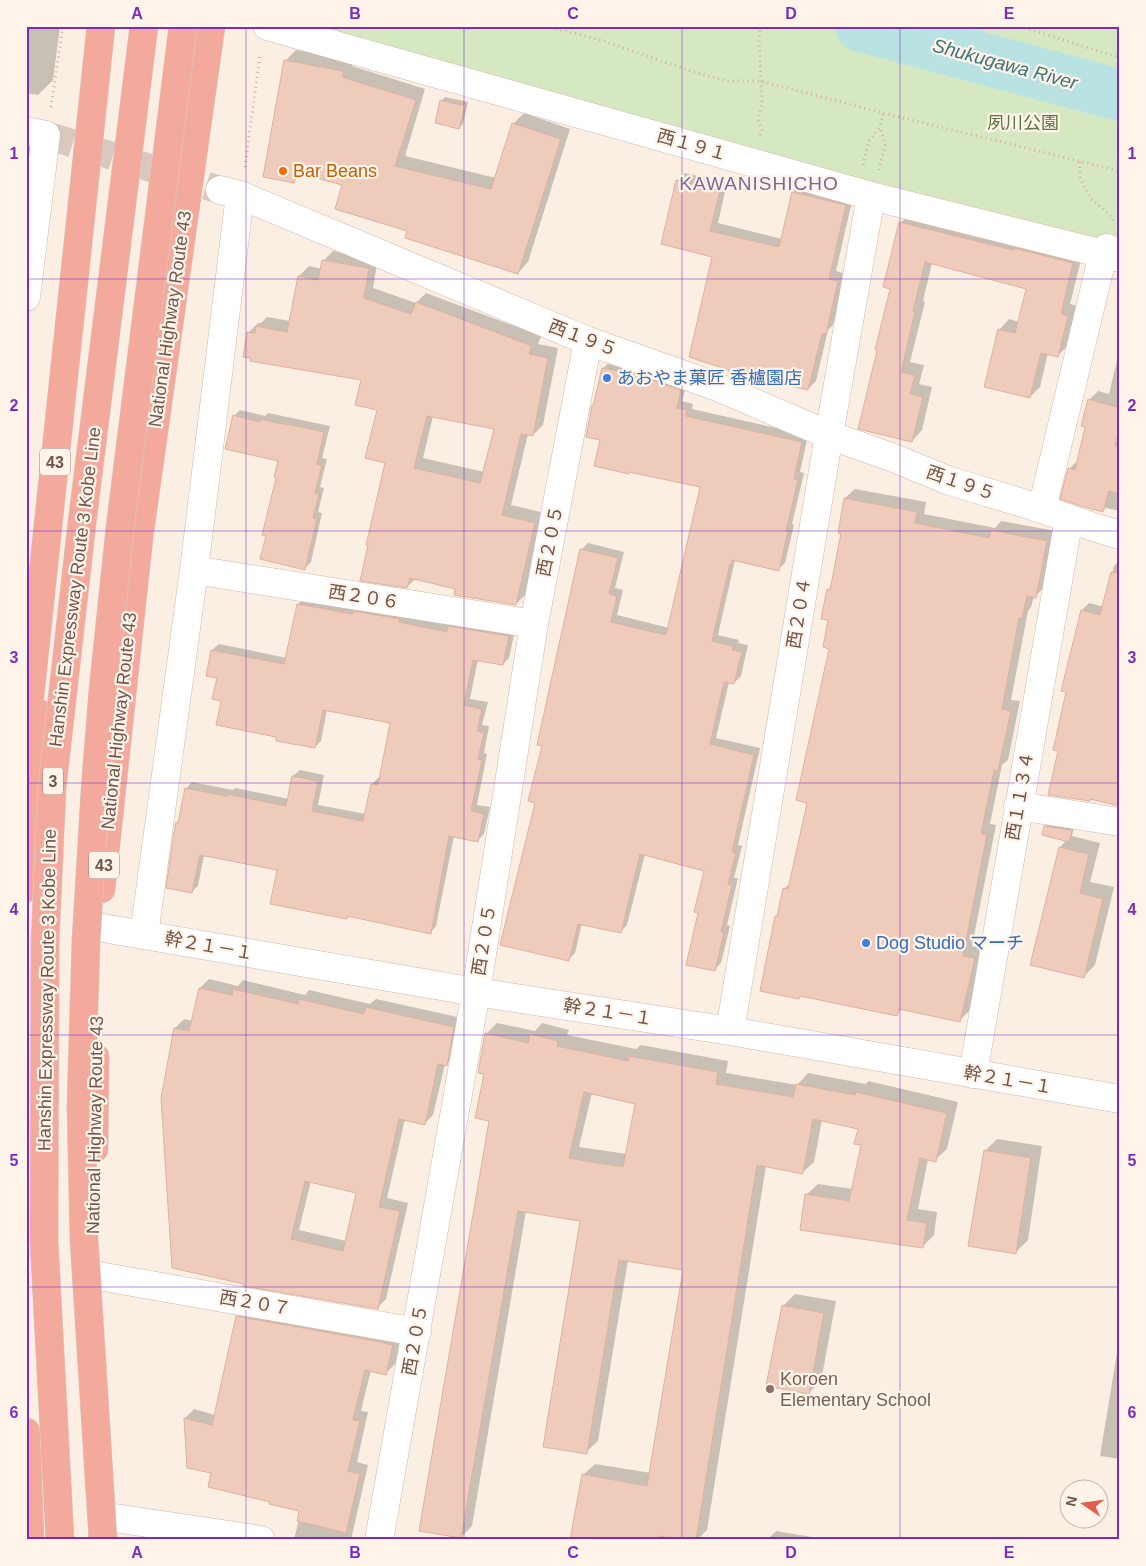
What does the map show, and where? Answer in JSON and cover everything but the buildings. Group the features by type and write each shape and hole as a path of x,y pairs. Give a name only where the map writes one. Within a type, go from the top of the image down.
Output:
{"highway":[{"name":"43","path":"26,733 101,26"},
{"name":"Hanshin Expressway Route 3 Kobe Line","path":"60,1540 44,1240 45,942 52,788 82,523 144,26"},
{"name":"Hanshin Expressway Route 3 Kobe Line","path":"107,1532 84,1239 80,1105 86,941 95,782 120,528 183,26"},
{"name":"National Highway Route 43","path":"107,1532 93,1275 97,927 139,537 211,26"},
{"path":"26,888 41,678 82,523"},
{"path":"26,1432 30,1540"}],"street":[{"name":"西１９１","path":"264,32 747,156 868,190 1110,253"},
{"path":"26,297 36,133"},
{"name":"西２０４","path":"730,1031 868,190"},
{"name":"西１９５","path":"194,570 230,193 588,341 715,386 829,435 950,481 1120,535"},
{"path":"1042,509 1110,253"},
{"name":"西２０５","path":"379,1540 476,992 534,624 588,341"},
{"name":"西１１３４","path":"973,1074 1069,518"},
{"path":"144,935 194,570"},
{"name":"西２０６","path":"194,570 534,624"},
{"path":"1018,806 1120,822"},
{"name":"幹２１－１","path":"97,927 476,992 730,1031 1120,1099"},
{"name":"西２０７","path":"93,1275 417,1332"},
{"path":"107,1532 262,1540"}],"path":[{"path":"53,98 63,26"},
{"path":"546,26 601,40 687,70 727,81 760,81 1120,171"},
{"path":"747,156 762,131 758,119 762,102 760,26"},
{"path":"1020,26 1120,58"},
{"path":"247,155 264,32"},
{"path":"868,190 884,145 880,127 883,113"},
{"path":"868,190 869,141 880,127"},
{"path":"1080,162 1080,178 1091,199 1113,218 1120,219"},
{"path":"1110,253 1113,218"}],"green space":[{"name":"夙川公園","path":"324,26 1120,26 1120,245 804,167 345,43"}],"waterway":[{"name":"Shukugawa River","path":"861,26 1120,95"}],"tunnel":[{"path":"46,135 220,190"}],"place":[{"name":"Bar Beans","path":"283,171"},
{"name":"あおやま菓匠 香櫨園店","path":"607,378"},
{"name":"Dog Studio マーチ","path":"866,943"},
{"name":"Koroen Elementary School","path":"770,1389"}],"district":[{"name":"KAWANISHICHO","path":"759,183"}]}
